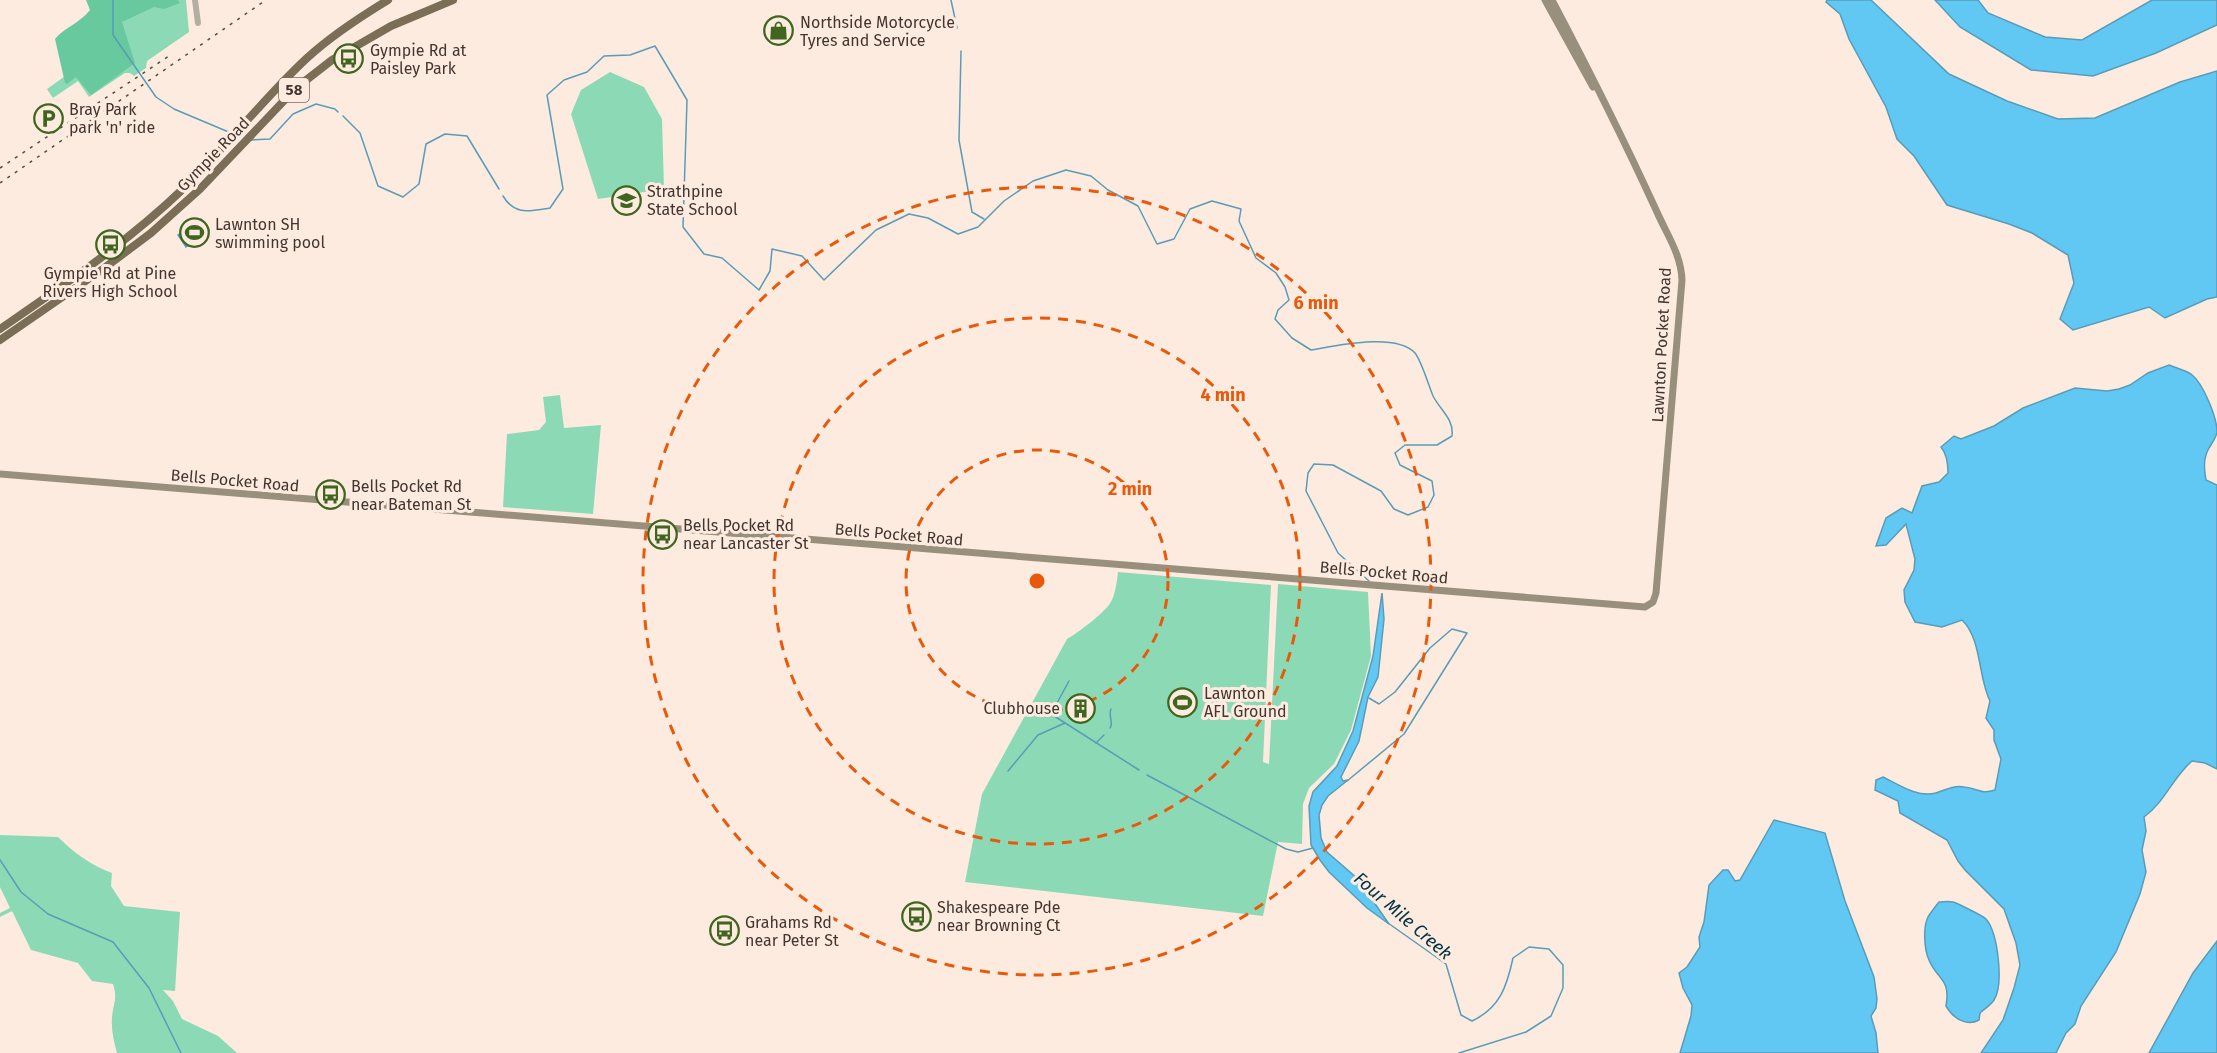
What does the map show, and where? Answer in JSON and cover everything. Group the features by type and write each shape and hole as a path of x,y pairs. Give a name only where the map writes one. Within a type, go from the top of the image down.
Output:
{"highway":[{"name":"Gympie Road","path":"0,329 94,265 138,230 186,186 285,79 322,45 351,23 388,0"},
{"name":"Gympie Road","path":"0,340 141,241 200,189 296,88 332,60 384,29 453,0"}],"main road":[{"name":"Lawnton Pocket Road","path":"1545,0 1572,53 1605,104"},
{"name":"Lawnton Pocket Road","path":"1552,0 1674,246 1681,271 1656,593 1652,603"},
{"name":"Bells Pocket Road","path":"0,474 1631,607 1645,607 1652,603"}],"street":[{"path":"195,0 198,23"}],"green space":[{"path":"86,0 178,0 180,3 164,9 154,7 122,22 135,63 91,95 76,77 67,84 65,83 55,39 90,10"},
{"path":"113,0 186,0 189,32 147,61 146,68 134,76 125,73 89,97 78,81 53,98 47,89 68,74"},
{"path":"610,72 644,87 662,119 664,189 598,199 571,114 581,90"},
{"path":"560,395 564,428 601,425 593,514 503,507 507,434 539,430 546,422 543,397"},
{"path":"1118,572 1271,585 1263,762 1269,764 1278,584 1368,592 1371,656 1351,730 1334,764 1309,788 1303,804 1302,844 1278,842 1263,916 965,882 982,794 1067,639 1095,619 1111,602"},
{"path":"0,835 58,837 83,858 112,873 111,886 124,906 180,912 175,991 163,990 173,1001 182,1019 218,1036 237,1053 117,1053 112,1027 115,998 113,984 92,981 78,963 31,950 12,911 0,917 0,913 10,908 0,887"}],"water":[{"path":"1827,0 1871,0 1949,74 2007,101 2058,119 2095,118 2180,82 2217,71 2217,297 2207,299 2165,318 2149,307 2073,330 2060,319 2074,283 2068,255 2032,233 1947,205 1914,156 1897,139 1886,107 1849,39 1840,14 1826,2"},
{"path":"1935,0 1978,0 1988,13 2045,37 2082,40 2152,0 2217,0 2217,25 2156,53 2093,76 2031,70 1960,27"},
{"name":"Lawnton SH swimming pool","path":"201,219 209,230 186,247 178,235"},
{"path":"2169,365 2196,378 2215,418 2217,432 2207,452 2204,468 2206,480 2217,485 2217,769 2205,763 2192,761 2179,774 2158,804 2144,817 2146,831 2142,850 2146,872 2140,894 2116,952 2081,1006 2075,1024 2066,1033 2056,1053 1981,1053 2003,1020 2020,965 2016,943 2004,909 1965,870 1947,840 1900,813 1898,801 1875,790 1876,780 1883,777 1922,794 1936,793 1956,787 1982,792 1995,790 2001,759 1994,740 1994,730 1986,718 1990,701 1973,637 1962,620 1942,627 1915,622 1905,602 1904,590 1914,570 1915,559 1906,524 1886,545 1876,546 1886,518 1902,508 1912,513 1922,486 1939,482 1948,473 1947,459 1941,447 1954,436 1961,439 1994,426 2023,408 2075,388 2107,391 2119,389 2130,385 2148,373"},
{"path":"1382,593 1384,619 1378,677 1368,697 1359,741 1341,777 1343,781 1348,780 1328,796 1319,815 1321,838 1327,852 1358,879 1389,924 1367,908 1329,872 1320,860 1311,845 1309,806 1313,792 1337,766 1353,731 1373,656"},
{"path":"1774,820 1825,833 1845,901 1874,977 1877,999 1876,1008 1871,1016 1878,1053 1680,1053 1692,1005 1683,988 1679,973 1687,967 1700,947 1699,937 1704,922 1709,885 1723,870 1728,870 1735,881 1740,880"},
{"path":"1939,902 1953,902 1984,917 1994,935 1999,971 1997,992 1993,1002 1980,1013 1979,1020 1974,1022 1965,1022 1956,1018 1946,1006 1945,984 1932,967 1927,955 1926,921"},
{"path":"2217,941 2217,1053 2149,1053 2193,973"}],"waterway":[{"name":"Four Mile Creek","path":"113,0 113,35 156,97 174,109 231,133"},
{"path":"951,0 957,28"},
{"name":"Four Mile Creek","path":"503,196 513,207 523,211 550,208 563,189 547,95 564,80 587,72 604,56 630,55 655,46 687,100 683,227 704,254 722,258 759,290 770,271 772,249 802,256 824,280 876,230 909,214 928,218 958,234 978,227 1004,201 1033,181 1066,170 1091,176 1108,190 1138,206 1157,244 1174,239 1190,209 1212,201 1241,209 1239,221 1256,258 1276,273 1285,287 1289,300 1278,310 1275,319 1292,338 1311,350 1365,342 1394,343 1406,347 1418,357 1433,396 1451,425 1452,436 1437,445 1405,445 1395,453 1400,465 1432,481 1434,495 1428,507 1408,515 1394,509 1381,491 1333,465 1314,464 1308,473 1306,491 1338,553 1369,581"},
{"path":"961,51 959,140 972,212 984,219"},
{"name":"Four Mile Creek","path":"250,140 270,139 293,114 316,104 338,112"},
{"name":"Four Mile Creek","path":"343,116 360,133 378,186 403,197 419,184 426,144 445,134 467,136 499,189"},
{"path":"1347,781 1404,734 1467,633 1452,629 1430,648 1395,692 1379,704 1369,698"},
{"path":"1069,681 1051,714 1139,770"},
{"path":"1042,707 1051,714"},
{"path":"1110,728 1111,709"},
{"path":"1008,771 1038,735 1065,723"},
{"path":"1096,743 1104,735"},
{"path":"1147,775 1286,849 1298,852 1313,848"},
{"path":"0,860 21,892 48,914 113,942 149,988 181,1053"},
{"name":"Four Mile Creek","path":"1388,923 1446,964 1461,1015 1472,1021 1482,1016 1496,1003 1505,987 1513,958 1529,947 1549,949 1563,965 1563,988 1551,1016 1526,1032 1459,1053"}],"railway":[{"path":"0,183 266,0"},
{"path":"0,168 169,56"}],"place":[{"name":"Northside Motorcycle Tyres and Service","path":"779,31"},
{"name":"Gympie Rd at Paisley Park","path":"349,59"},
{"name":"Bray Park park 'n' ride","path":"48,118"},
{"name":"Strathpine State School","path":"626,200"},
{"name":"Lawnton SH swimming pool","path":"194,233"},
{"name":"Gympie Rd at Pine Rivers High School","path":"110,245"},
{"name":"Bells Pocket Rd near Bateman St","path":"330,495"},
{"name":"Bells Pocket Rd near Lancaster St","path":"662,534"},
{"name":"Lawnton AFL Ground","path":"1183,702"},
{"name":"Clubhouse","path":"1081,708"},
{"name":"Shakespeare Pde near Browning Ct","path":"916,916"},
{"name":"Grahams Rd near Peter St","path":"724,931"}]}
